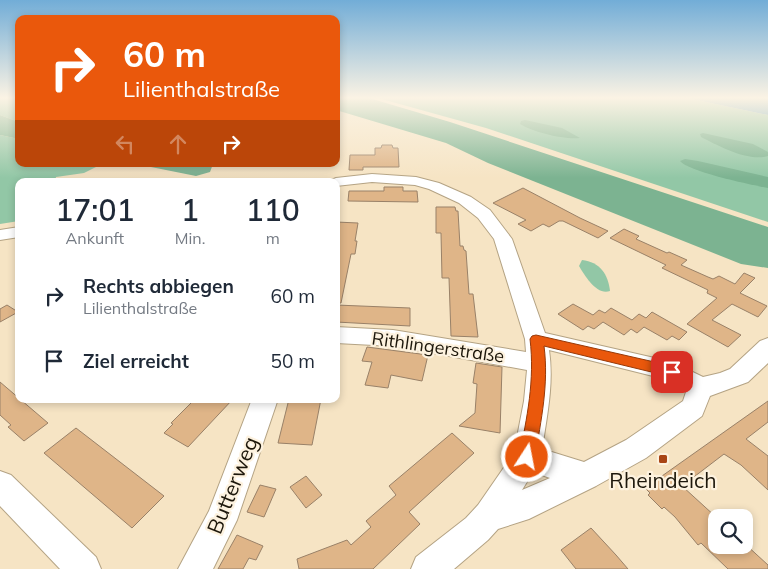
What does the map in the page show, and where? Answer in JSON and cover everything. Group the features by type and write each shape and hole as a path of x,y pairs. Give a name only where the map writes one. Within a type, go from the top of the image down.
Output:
{"street":[{"path":"340,182 372,178 416,181 434,186 465,200 484,214 503,239 538,351 537,401 527,457 489,516 477,529 428,569"},
{"path":"0,235 15,233"},
{"name":"Rithlingerstraße","path":"340,335 538,351 672,372 700,388"},
{"path":"489,516 518,508 586,476 636,449 693,408 700,388 727,383 750,368 768,347"},
{"name":"Butterweg","path":"194,569 221,520 264,403"},
{"path":"527,457 586,476"},
{"path":"0,486 84,569"}],"green space":[{"path":"0,125 15,125 15,138 0,135"},
{"path":"385,125 458,125 768,227 768,268 741,264 488,163 446,143"},
{"path":"474,125 768,125 768,222"},
{"path":"521,125 546,125 562,128 580,138 557,137"},
{"path":"703,133 753,144 768,152 768,156 752,157 734,152 701,137 700,134"},
{"path":"0,135 15,138 15,167 96,167 84,173 56,178 15,178 15,222 0,224"},
{"path":"685,159 768,177 768,188 721,178 695,169 680,161"},
{"path":"151,167 212,167 210,172 196,176"},
{"path":"582,260 594,263 602,270 610,291 601,291 592,284 579,266"}],"building":[{"path":"382,145 392,145 393,148 398,148 399,167 363,167 363,170 349,170 350,155 375,155 375,148 381,148"},
{"path":"384,187 403,187 403,191 417,191 418,202 348,201 349,191 384,191"},
{"path":"523,188 608,231 598,238 563,221 559,221 549,227 543,224 531,231 518,224 526,220 493,203"},
{"path":"436,207 455,207 456,211 458,211 460,246 463,246 466,251 469,294 473,294 478,337 451,336 449,278 442,278 441,233 436,233"},
{"path":"340,222 358,223 355,254 351,254 341,303"},
{"path":"624,229 639,236 636,239 687,260 681,265 713,279 719,276 735,284 744,273 755,278 740,293 767,306 758,317 732,304 712,320 741,335 728,347 687,324 717,298 707,293 708,290 662,268 666,265 610,238"},
{"path":"573,304 593,315 599,310 605,313 611,308 632,320 639,314 646,318 652,312 687,332 679,340 672,336 667,340 644,327 637,333 631,329 624,335 603,322 594,329 588,326 583,330 558,314"},
{"path":"7,305 15,310 15,314 0,322 0,309"},
{"path":"340,305 410,308 410,326 340,322"},
{"path":"367,347 428,355 422,381 391,375 388,388 365,385 372,362 362,361"},
{"path":"476,363 502,367 500,433 459,426 475,413 477,384 473,383"},
{"path":"0,382 15,395 15,403 25,403 48,423 24,441 8,427 11,425 0,415"},
{"path":"768,401 768,422 746,439 768,456 768,490 741,465 724,454 682,486 708,510 708,550 701,543 698,545 675,517 664,507 662,509 648,495 650,493 645,488"},
{"path":"191,403 229,403 188,447 164,433 173,424 171,423"},
{"path":"288,403 320,403 312,445 278,443"},
{"path":"76,428 164,496 132,528 44,453"},
{"path":"452,433 474,453 409,512 420,524 373,569 299,569 297,559 347,540 351,545 371,527 366,521 396,495 389,486"},
{"path":"306,476 322,495 306,508 290,487"},
{"path":"260,485 276,489 264,517 247,512"},
{"path":"591,528 628,569 576,569 561,550"},
{"path":"237,535 263,546 256,560 249,558 243,569 218,569"},
{"path":"753,551 768,565 768,569 728,569 712,554 753,554"}],"place":[{"name":"Rheindeich","path":"663,459"}],"route":[{"path":"527,457 537,401 539,363 536,339 672,372"}]}
